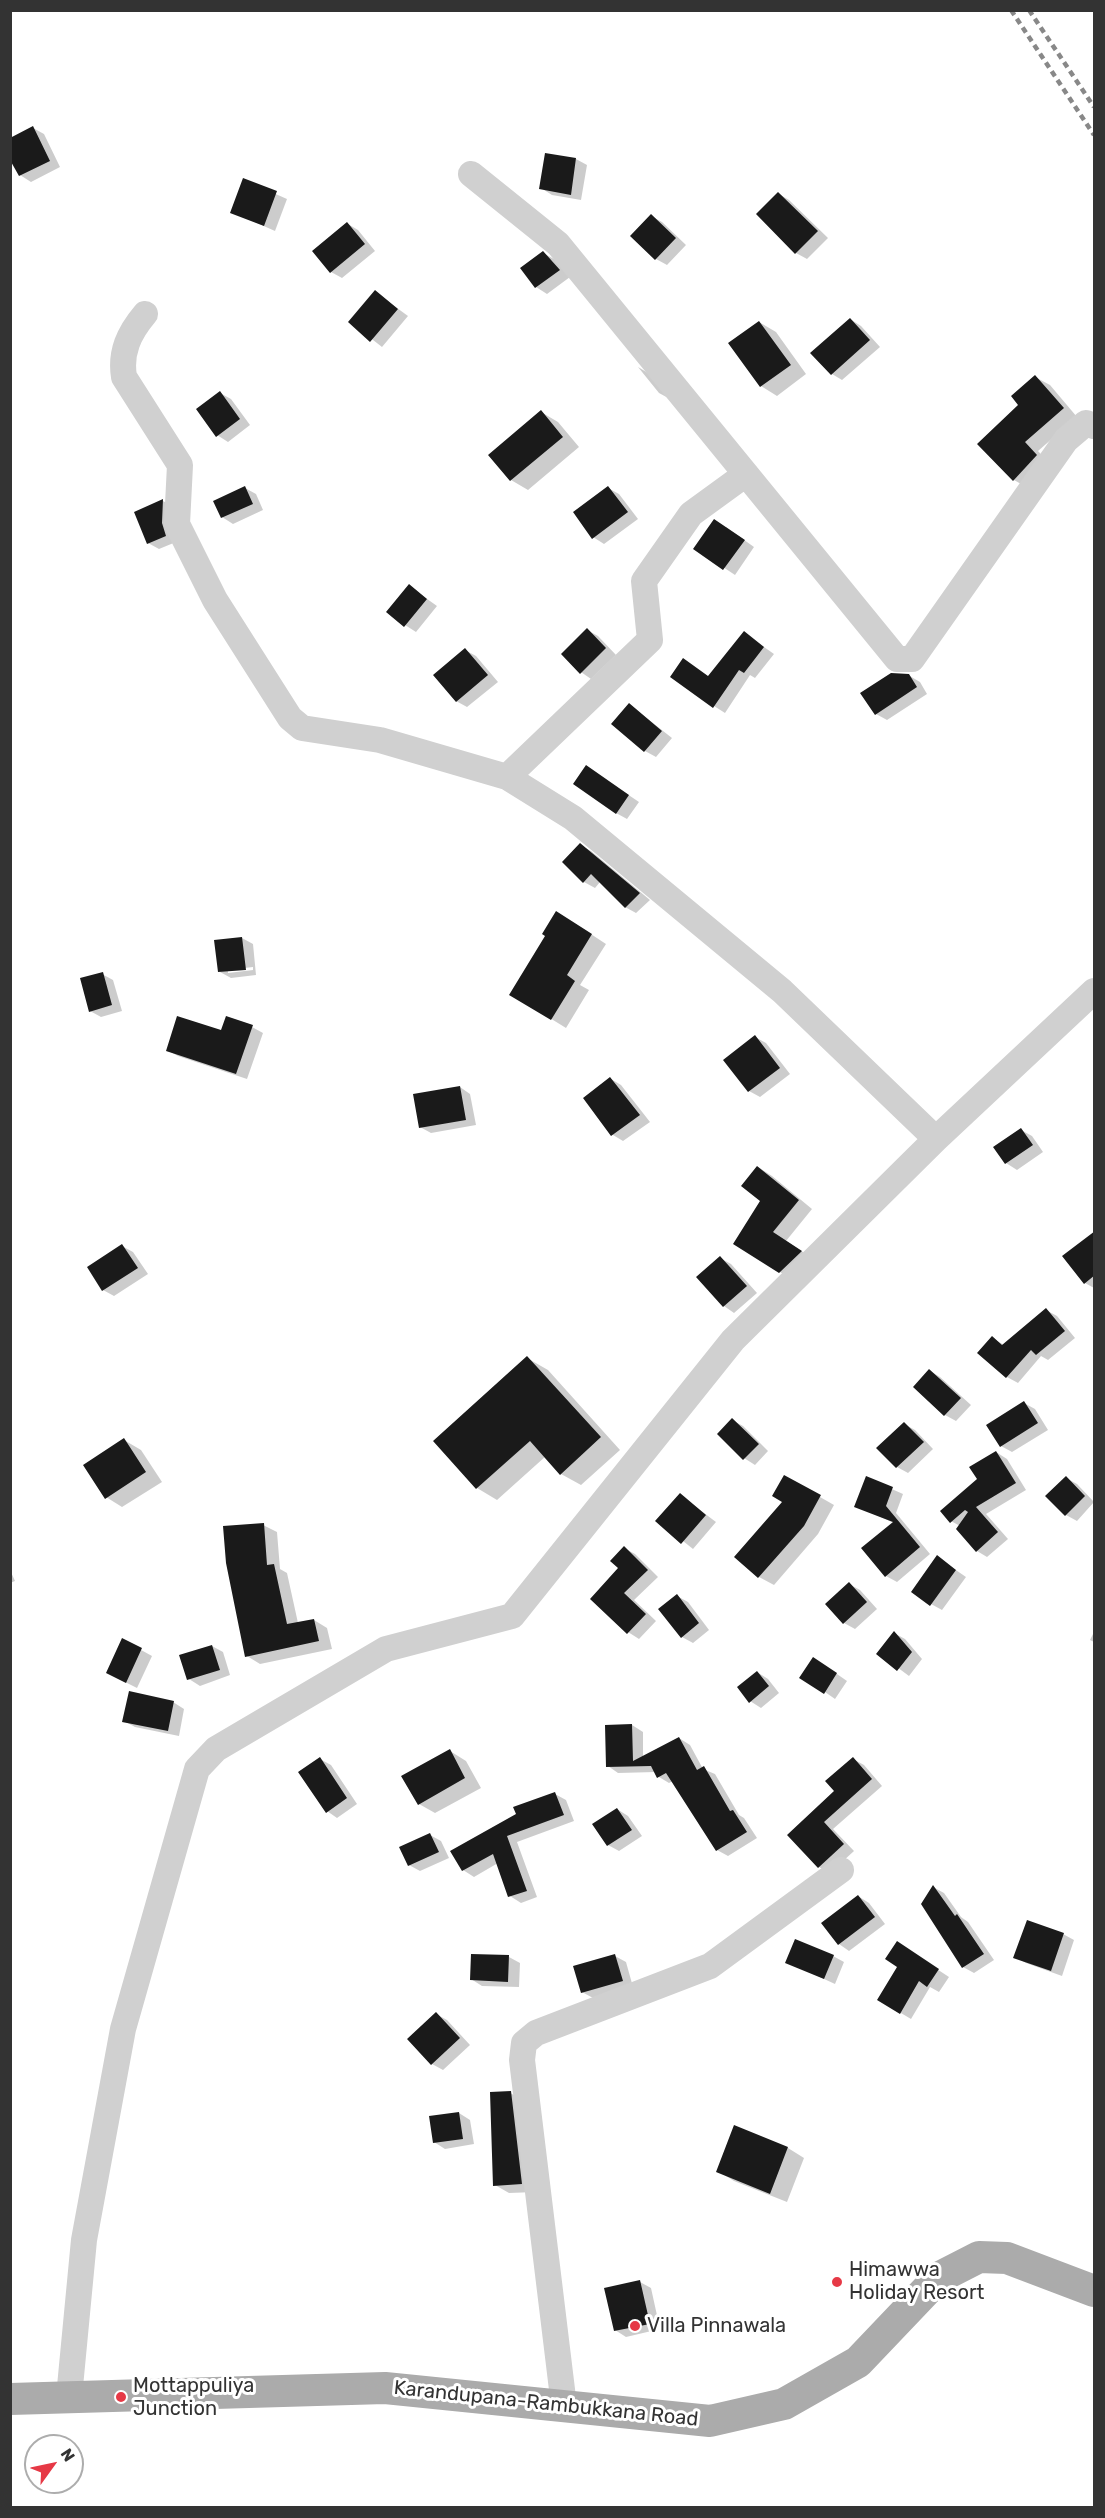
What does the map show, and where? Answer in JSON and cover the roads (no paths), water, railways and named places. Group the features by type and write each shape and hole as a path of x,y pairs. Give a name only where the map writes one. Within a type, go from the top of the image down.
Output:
{"main road":[{"name":"Karandupana-Rambukkana Road","path":"10,2399 385,2388 710,2421 784,2404 858,2362 938,2278 979,2257 1007,2258 1095,2291"}],"street":[{"path":"471,174 558,244 897,659 912,659 1066,440 1086,423 1095,426"},
{"path":"145,314 131,331 121,361 124,377 180,465 177,524 215,600 290,718 302,728 380,740 507,777 573,818 782,991 936,1139"},
{"path":"507,777 650,640 644,581 691,514 746,474"},
{"path":"69,2397 84,2240 123,2029 197,1769 216,1749 386,1649 512,1616 733,1340 936,1139 1095,991"},
{"path":"564,2406 522,2060 524,2043 536,2033 710,1966 841,1870"}],"railway":[{"path":"1011,10 1094,135"},
{"path":"1029,10 1094,107"}],"place":[{"name":"Himawwa Holiday Resort","path":"837,2282"},
{"name":"Villa Pinnawala","path":"635,2326"},
{"name":"Mottappuliya Junction","path":"121,2397"}]}
